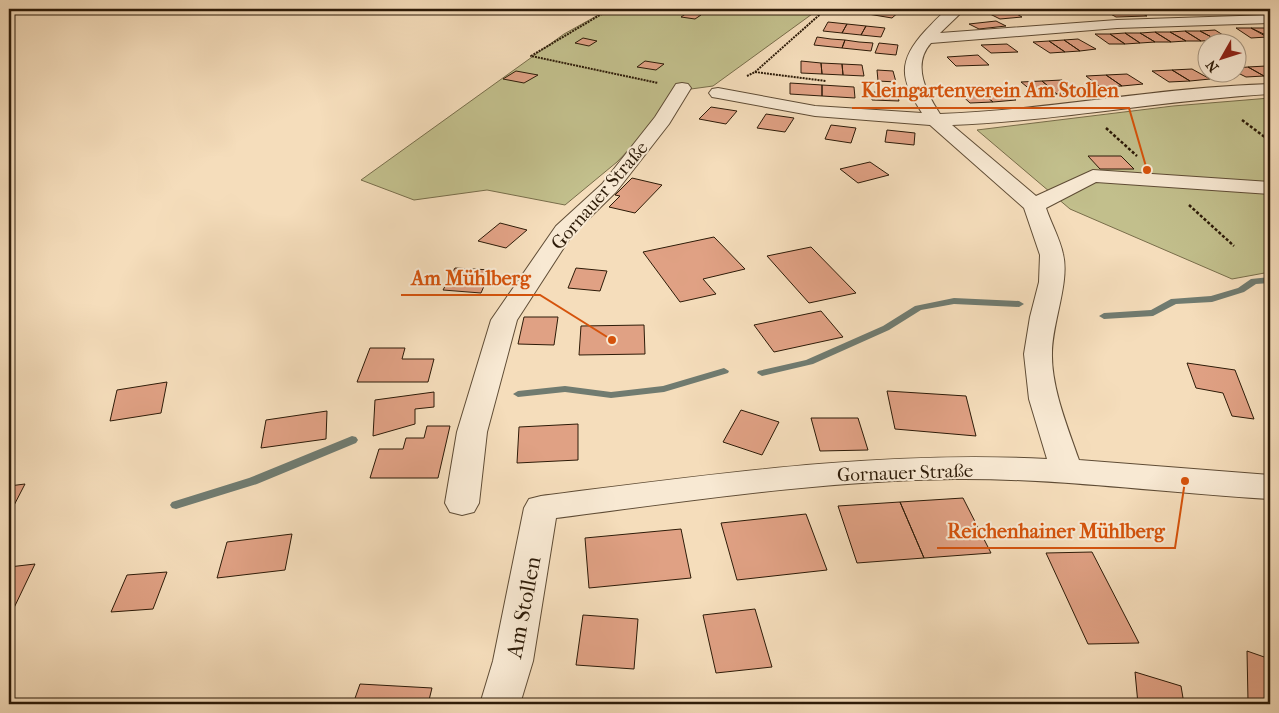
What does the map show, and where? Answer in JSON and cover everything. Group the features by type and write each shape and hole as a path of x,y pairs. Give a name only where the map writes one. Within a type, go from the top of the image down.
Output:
{"street":[{"path":"958,9 950,14 915,54 913,73 920,97 935,120 1034,205 1052,255 1051,282 1043,317 1038,354 1044,399 1066,471"},
{"path":"927,40 1117,24 1270,19"},
{"name":"Gornauer Straße","path":"462,503 472,432 504,320 564,231 609,188 662,120 682,88"},
{"path":"718,93 815,111 935,120 990,118 1210,92 1270,89"},
{"path":"1034,205 1093,176 1270,188"},
{"name":"Gornauer Straße","path":"541,508 793,476 954,468 1066,471 1270,487"},
{"name":"Am Stollen","path":"500,704 513,661 541,508"}],"path":[{"path":"610,9 531,56 682,88"},
{"path":"718,93 755,72 826,9"},
{"path":"755,72 826,81"},
{"path":"1242,120 1270,140"},
{"path":"1106,128 1234,246"}],"shaded area":[{"path":"609,9 819,9 713,86 691,89 659,118 617,162 565,205 487,190 414,200 361,180 564,34"},
{"path":"1270,98 1270,272 1232,279 1070,209 977,130 1173,106"}],"building":[{"path":"846,9 874,9 868,14"},
{"path":"874,9 900,11 892,18 868,14"},
{"path":"1008,9 1022,17 1000,19 986,12"},
{"path":"1028,9 1054,9 1061,12 1039,14"},
{"path":"1137,11 1147,16 1116,17 1107,12"},
{"path":"687,13 701,15 695,19 681,17"},
{"path":"996,21 1006,26 979,29 969,24"},
{"path":"828,22 847,24 842,33 823,31"},
{"path":"847,24 866,26 861,35 842,33"},
{"path":"866,26 885,28 881,37 861,35"},
{"path":"1236,28 1251,28 1267,37 1251,38 1246,35 1246,32"},
{"path":"1251,28 1266,28 1270,30 1270,37"},
{"path":"1215,30 1218,32 1202,32 1200,31"},
{"path":"1185,31 1196,38 1196,41 1186,41 1170,32"},
{"path":"1185,31 1202,32 1196,32 1196,38"},
{"path":"1155,32 1171,42 1155,42 1140,33"},
{"path":"1155,32 1170,32 1186,41 1171,42"},
{"path":"1125,33 1140,43 1125,44 1110,34"},
{"path":"1125,33 1140,33 1155,42 1140,43"},
{"path":"1095,34 1110,34 1125,44 1109,44"},
{"path":"817,37 845,40 842,48 814,45"},
{"path":"583,38 597,41 589,46 575,43"},
{"path":"1078,39 1096,49 1080,51 1064,40"},
{"path":"845,40 873,43 871,51 842,48"},
{"path":"1064,40 1080,51 1065,52 1049,41"},
{"path":"1049,41 1065,52 1050,53 1033,42"},
{"path":"879,43 898,45 896,55 875,53"},
{"path":"1007,44 1018,52 991,53 981,45"},
{"path":"978,55 989,65 956,66 947,57"},
{"path":"645,61 664,64 656,70 637,67"},
{"path":"801,61 821,63 822,74 801,73"},
{"path":"821,63 842,64 843,75 822,74"},
{"path":"842,64 862,65 864,76 843,75"},
{"path":"1266,66 1270,68 1270,76 1264,76 1248,67"},
{"path":"1246,67 1248,67 1264,76 1246,77"},
{"path":"1192,69 1196,71 1196,80 1190,81 1172,70"},
{"path":"877,70 893,71 896,82 878,81"},
{"path":"1172,70 1190,81 1169,82 1152,71"},
{"path":"516,71 538,75 524,83 503,79"},
{"path":"1127,74 1143,84 1122,86 1106,75"},
{"path":"1106,75 1122,86 1100,87 1086,76"},
{"path":"1062,80 1078,93 1057,94 1042,81"},
{"path":"1042,81 1057,94 1037,95 1021,82"},
{"path":"790,83 822,85 822,96 790,94"},
{"path":"822,85 854,87 855,98 822,96"},
{"path":"1002,89 1016,100 993,102 979,90"},
{"path":"979,90 993,102 970,103 957,91"},
{"path":"871,92 897,93 899,101 872,100"},
{"path":"711,107 737,111 726,124 699,119"},
{"path":"766,114 794,118 785,132 757,128"},
{"path":"831,125 856,128 851,143 825,139"},
{"path":"887,130 915,133 914,145 885,142"},
{"path":"1088,156 1121,156 1134,169 1100,169"},
{"path":"870,162 889,175 858,183 840,169"},
{"path":"632,178 662,185 635,213 609,207 620,196 615,195"},
{"path":"500,223 527,230 506,248 478,241"},
{"path":"714,237 745,269 703,279 716,294 680,302 643,252"},
{"path":"811,247 856,293 809,303 767,256"},
{"path":"455,268 491,270 481,293 443,290"},
{"path":"576,268 607,271 600,291 568,288"},
{"path":"821,311 843,337 774,352 754,325"},
{"path":"524,317 558,317 554,345 518,344"},
{"path":"644,325 645,354 579,355 581,326"},
{"path":"370,348 405,348 402,359 434,359 428,382 357,382"},
{"path":"1187,363 1235,370 1254,419 1232,416 1223,393 1196,388"},
{"path":"167,382 161,413 110,421 117,390"},
{"path":"887,391 966,396 976,436 895,429"},
{"path":"434,392 434,407 415,409 415,424 373,436 375,400"},
{"path":"741,410 779,422 762,455 723,442"},
{"path":"327,411 326,439 261,448 266,420"},
{"path":"811,418 858,418 868,450 820,451"},
{"path":"578,424 578,460 517,463 519,427"},
{"path":"427,426 450,426 438,478 370,478 379,449 403,449 406,438 424,438"},
{"path":"25,484 9,515 9,486"},
{"path":"963,498 991,553 924,558 900,502"},
{"path":"900,502 924,558 857,563 838,506"},
{"path":"806,514 827,570 737,580 721,523"},
{"path":"681,529 691,578 589,588 585,538"},
{"path":"292,534 285,570 217,578 227,542"},
{"path":"1092,552 1139,643 1088,644 1046,553"},
{"path":"35,564 12,612 9,613 9,567"},
{"path":"167,572 153,609 111,612 127,575"},
{"path":"755,609 772,667 716,673 703,615"},
{"path":"583,615 638,619 634,669 576,665"},
{"path":"1247,651 1270,659 1270,704 1257,704 1248,701"},
{"path":"1135,672 1181,686 1184,704 1138,704"},
{"path":"360,684 432,688 428,704 353,704"}],"waterway":[{"path":"1104,316 1153,313 1174,301 1212,299 1241,290 1254,281 1270,280"},
{"path":"762,373 809,362 886,328 918,308 954,301 1019,304"},
{"path":"518,394 565,389 611,395 664,389 724,371"},
{"path":"176,505 253,481 352,440"}],"place":[{"name":"Kleingartenverein Am Stollen","path":"1147,170"},
{"name":"Am Mühlberg","path":"612,340"},
{"name":"Reichenhainer Mühlberg","path":"1185,481"}]}
